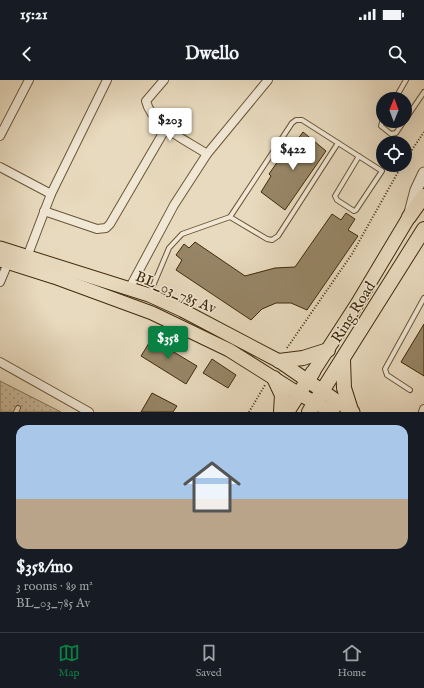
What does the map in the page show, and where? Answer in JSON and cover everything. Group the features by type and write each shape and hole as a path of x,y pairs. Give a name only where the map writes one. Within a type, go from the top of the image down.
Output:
{"highway":[{"path":"409,217 424,196"},
{"name":"Ring Road","path":"316,402 422,238"},
{"path":"279,361 304,358 328,350"},
{"path":"343,360 344,388 352,411"},
{"path":"287,412 311,376"},
{"path":"272,377 282,395 281,412"}],"main road":[{"path":"311,376 409,217"},
{"name":"BL_03_785 Av","path":"0,248 149,295 207,322 279,361 311,376 316,402"},
{"name":"BL_03_785 Av","path":"4,262 54,277 152,313 229,350 299,394 316,402"},
{"path":"316,402 352,411"},
{"path":"316,402 333,412"}],"street":[{"path":"0,136 29,80"},
{"path":"27,257 50,194 107,80"},
{"path":"164,80 146,101 149,112 166,128 207,154"},
{"path":"129,289 174,205 207,154 268,80"},
{"path":"44,211 97,229 106,228 110,224 166,128"},
{"path":"0,167 50,194"},
{"path":"409,217 416,190 424,173"},
{"path":"0,282 4,262"},
{"path":"0,362 89,412"}],"lane":[{"path":"399,92 406,80"},
{"path":"412,110 424,92"},
{"path":"149,295 169,248 182,234 230,217 292,123 296,120 302,120 338,142 382,171 354,211 337,200 335,196 359,156"},
{"path":"383,128 391,134 396,133 399,128"},
{"path":"230,217 267,239 272,240 278,236 338,142"},
{"path":"410,390 387,375 385,369 424,298"}],"path":[{"path":"412,150 424,132"},
{"path":"291,341 352,254 398,172"},
{"path":"249,412 272,377"}],"shaded area":[{"path":"0,381 61,412 0,412"}],"building":[{"path":"303,132 326,151 285,210 261,192 271,176 269,174 283,154 285,156"},
{"path":"346,213 355,219 348,230 358,236 307,310 291,303 276,303 262,309 251,320 176,270 182,260 176,255 184,244 189,248 195,242 245,276 275,268 295,267 332,214 341,220"},
{"path":"424,324 424,376 401,362"},
{"path":"154,335 169,344 167,348 197,366 186,384 141,356"},
{"path":"212,359 236,375 228,388 203,373"},
{"path":"152,393 177,406 173,412 141,412"}]}
